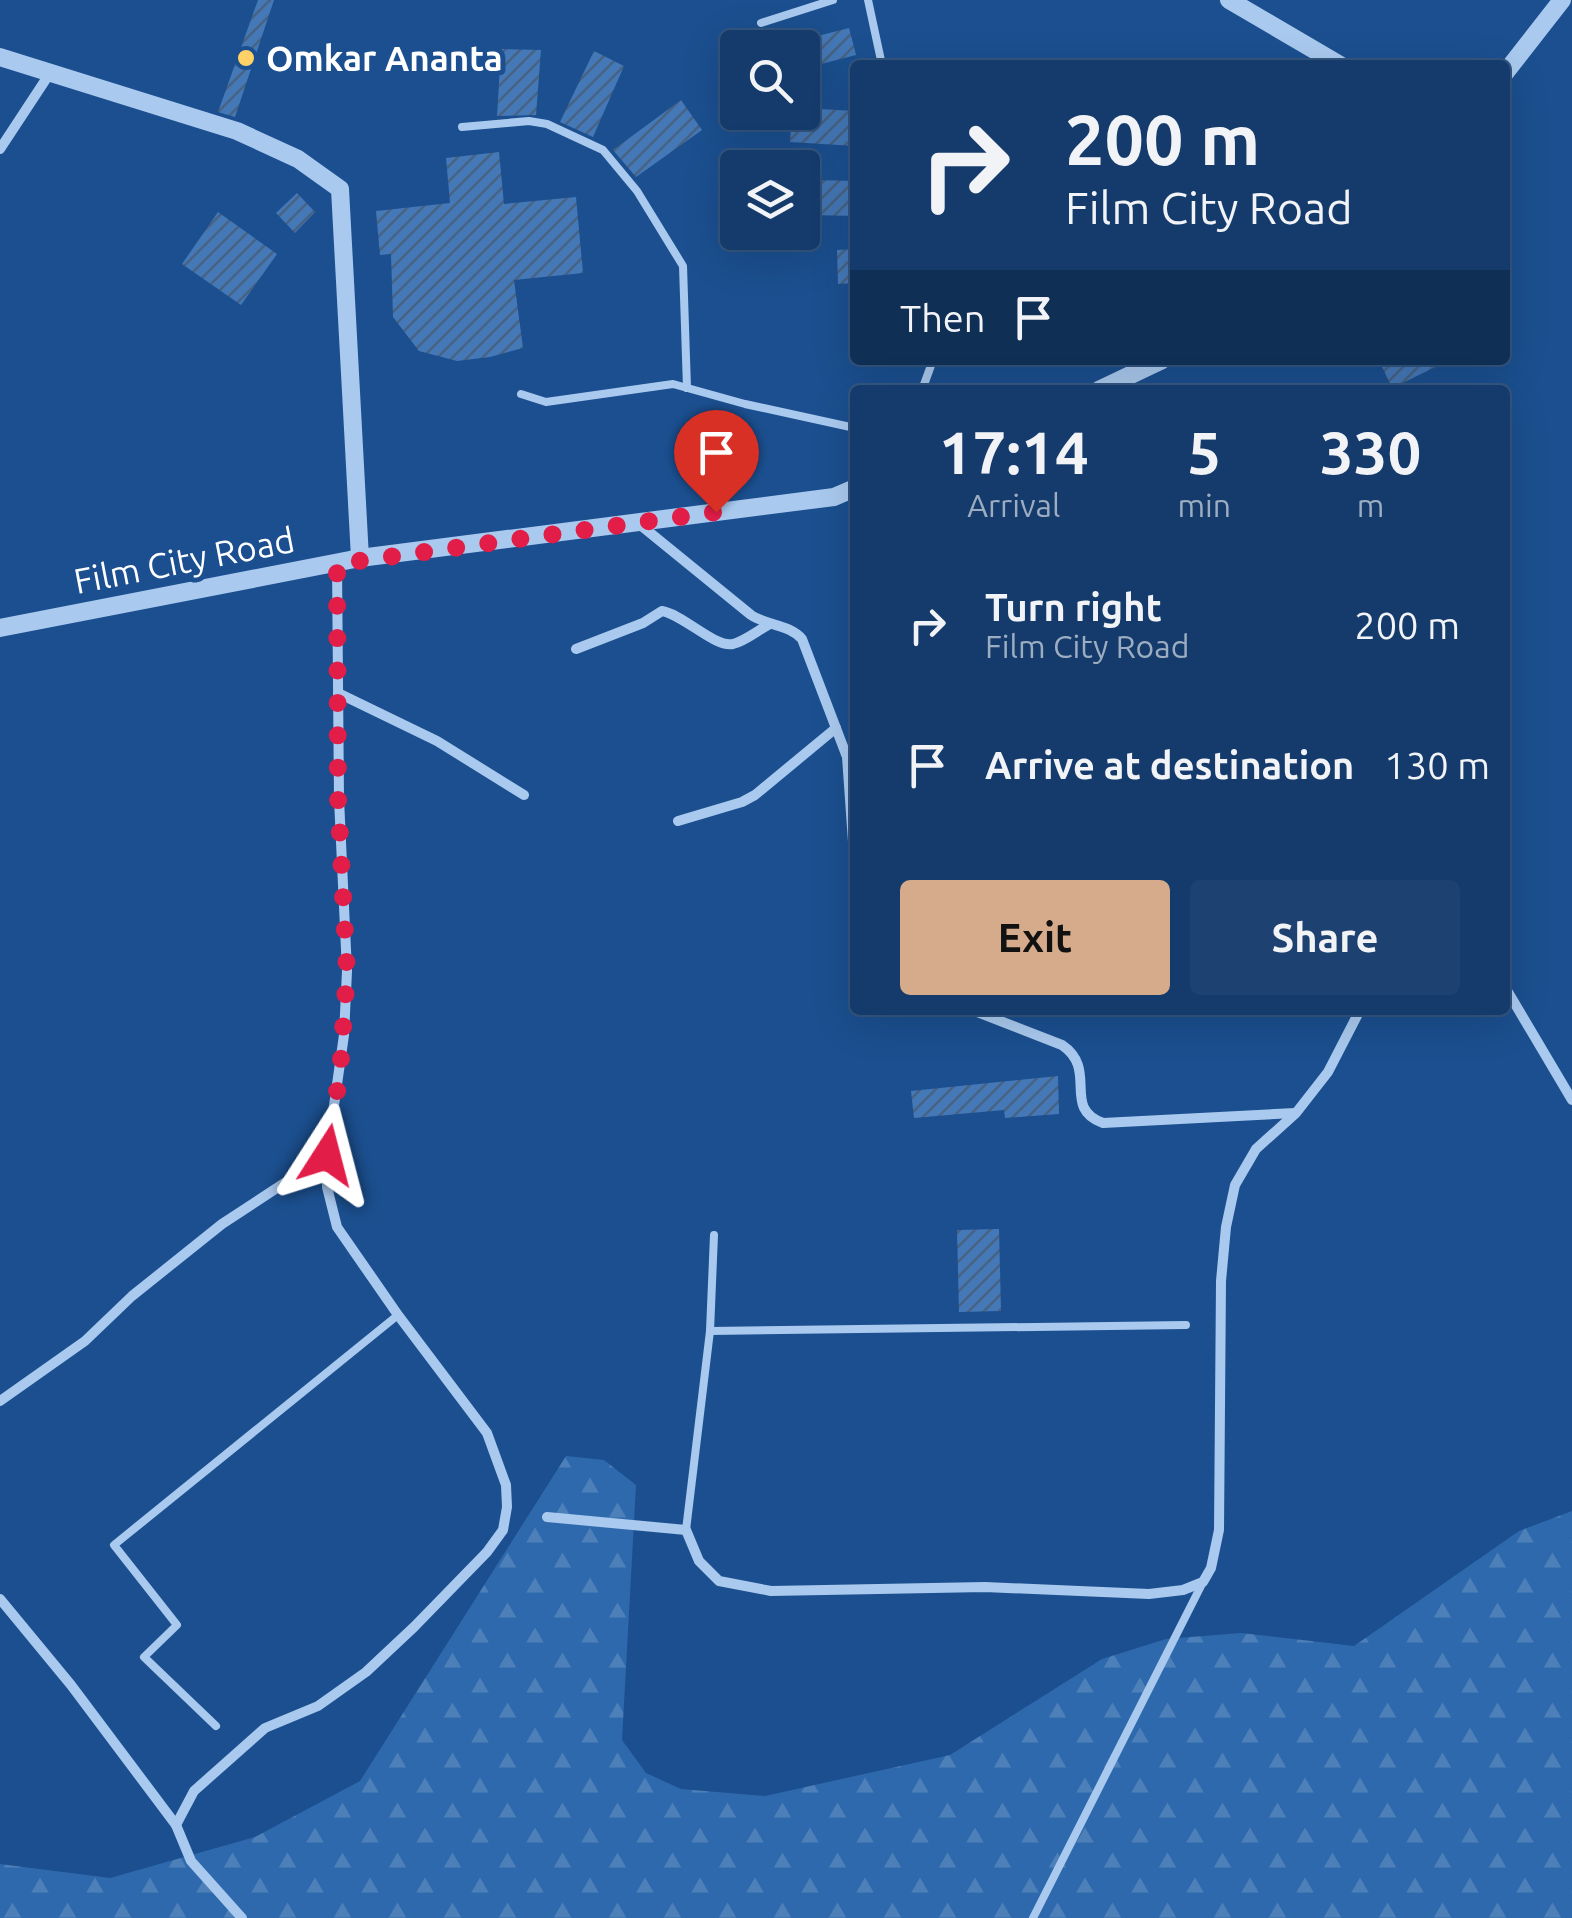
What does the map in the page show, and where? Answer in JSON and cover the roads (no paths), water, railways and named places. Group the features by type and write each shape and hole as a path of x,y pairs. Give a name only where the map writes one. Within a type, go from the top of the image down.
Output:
{"street":[{"path":"1229,0 1331,60"},
{"path":"1510,67 1562,0"},
{"path":"0,57 237,131 298,159 340,190 360,558"},
{"path":"0,148 50,72"},
{"path":"1110,385 1152,365"},
{"name":"Film City Road","path":"0,628 360,558 834,497 850,490"},
{"path":"637,523 751,615 791,629 802,639 850,754"},
{"path":"176,1825 194,1791 266,1728 318,1706 366,1672 486,1552 502,1530 507,1507 506,1486 487,1433 337,1227 327,1187 347,972 338,798 337,564"},
{"path":"576,650 662,611 675,613 722,644 736,644 768,624"},
{"path":"338,693 437,741 524,795"},
{"path":"678,821 755,794 836,728"},
{"path":"1510,995 1572,1100"},
{"path":"985,1015 1074,1053 1080,1064 1083,1108 1089,1118 1103,1123 1296,1113"},
{"path":"547,1517 686,1530 700,1561 719,1580 771,1591 985,1586 1149,1594 1183,1590 1202,1582 1211,1568 1219,1530 1221,1281 1226,1226 1236,1185 1256,1149 1296,1113 1328,1072 1357,1015"},
{"path":"0,1401 84,1341 132,1296 222,1224 327,1155"},
{"path":"0,1600 71,1685 176,1825 191,1861 242,1918"}],"lane":[{"path":"761,24 833,0"},
{"path":"868,0 881,60"},
{"path":"462,127 529,121 547,124 603,150 638,191 683,266 687,388"},
{"path":"521,394 546,402 673,384 850,427"},
{"path":"686,1530 710,1331 714,1235"},
{"path":"216,1726 144,1657 177,1625 114,1545 398,1315"},
{"path":"710,1331 1186,1325"},
{"path":"1033,1918 1202,1582"}],"place":[{"name":"Omkar Ananta","path":"246,58"}]}
